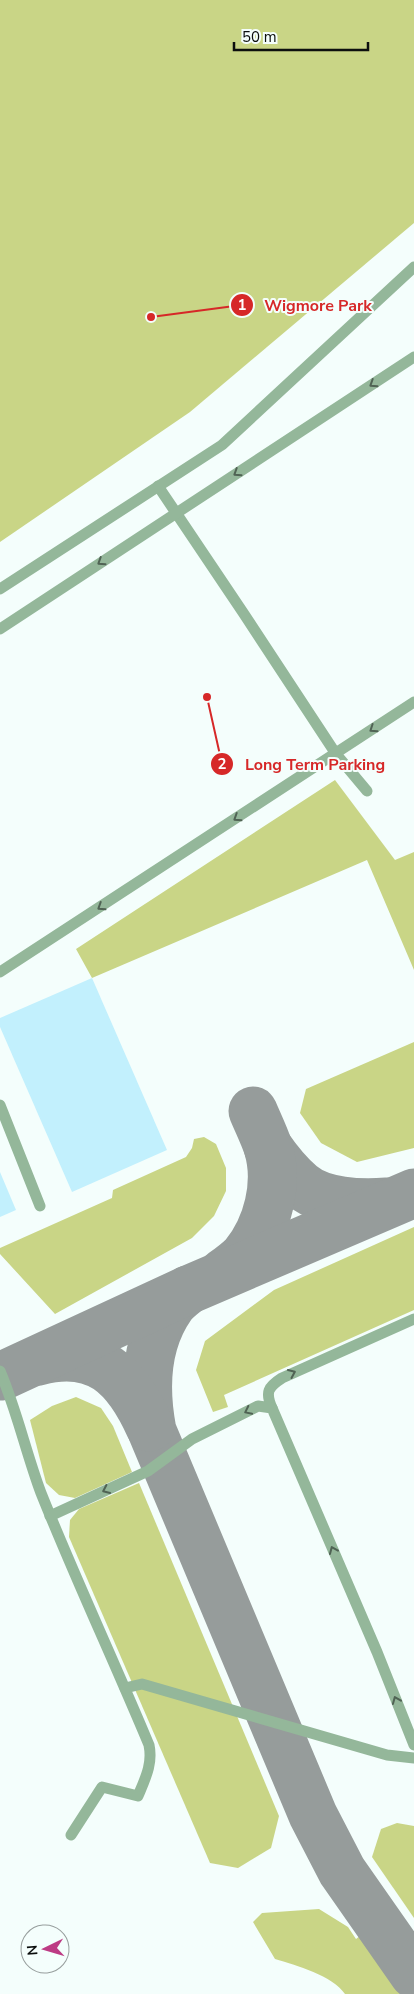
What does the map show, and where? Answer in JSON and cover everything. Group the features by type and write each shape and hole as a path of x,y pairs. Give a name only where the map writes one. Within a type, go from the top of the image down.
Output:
{"lane":[{"path":"0,589 222,445 414,267"},
{"path":"0,629 414,357"},
{"path":"158,486 336,754 367,791"},
{"path":"0,972 414,702"},
{"path":"0,1105 40,1206"},
{"path":"414,1319 282,1378 271,1385 268,1398 377,1652 414,1745"},
{"path":"0,1371 20,1423 30,1463 50,1516 125,1688 149,1745 151,1755 150,1766 138,1796 102,1786 71,1835"},
{"path":"50,1516 148,1471 192,1439 258,1406 272,1408"},
{"path":"125,1688 142,1684 387,1755 414,1758"}],"green space":[{"path":"0,0 414,0 414,223 190,412 0,542"},
{"path":"335,780 395,860 414,852 414,970 367,860 92,978 76,949"},
{"path":"414,1042 414,1148 357,1162 321,1143 300,1113 306,1089"},
{"path":"204,1137 216,1144 226,1168 226,1191 214,1216 192,1238 55,1314 0,1254 0,1248 112,1198 113,1190 186,1157 192,1148 194,1139"},
{"path":"414,1227 414,1310 224,1395 228,1407 213,1412 196,1370 205,1341 274,1290"},
{"path":"76,1397 101,1408 113,1426 132,1472 75,1498 59,1495 46,1483 30,1420 52,1406"},
{"path":"139,1483 279,1816 271,1848 238,1868 210,1863 69,1537 70,1520 79,1509"},
{"path":"397,1823 414,1826 414,1918 372,1857 381,1829"},
{"path":"319,1909 348,1927 356,1939 360,1936 401,1994 345,1994 332,1982 323,1977 275,1959 253,1922 262,1913"}],"building":[{"path":"92,978 167,1150 72,1192 0,1027 0,1018"},
{"path":"0,1172 16,1210 0,1217"}],"taxiway":[{"path":"223,1273 244,1256 252,1244 265,1218 272,1190 271,1161 268,1147 253,1111"},
{"path":"268,1147 279,1162 301,1185 320,1196 342,1201 387,1202"},
{"path":"2,1376 188,1290 414,1193"},
{"path":"188,1290 173,1304 162,1320 151,1351 148,1399 152,1431 313,1815 342,1871 414,1974"},
{"path":"38,1361 59,1357 77,1357 93,1361 108,1369 120,1379 131,1393 150,1427"}],"place":[{"name":"Wigmore Park","path":"151,317"},
{"name":"Long Term Parking","path":"207,697"}]}
